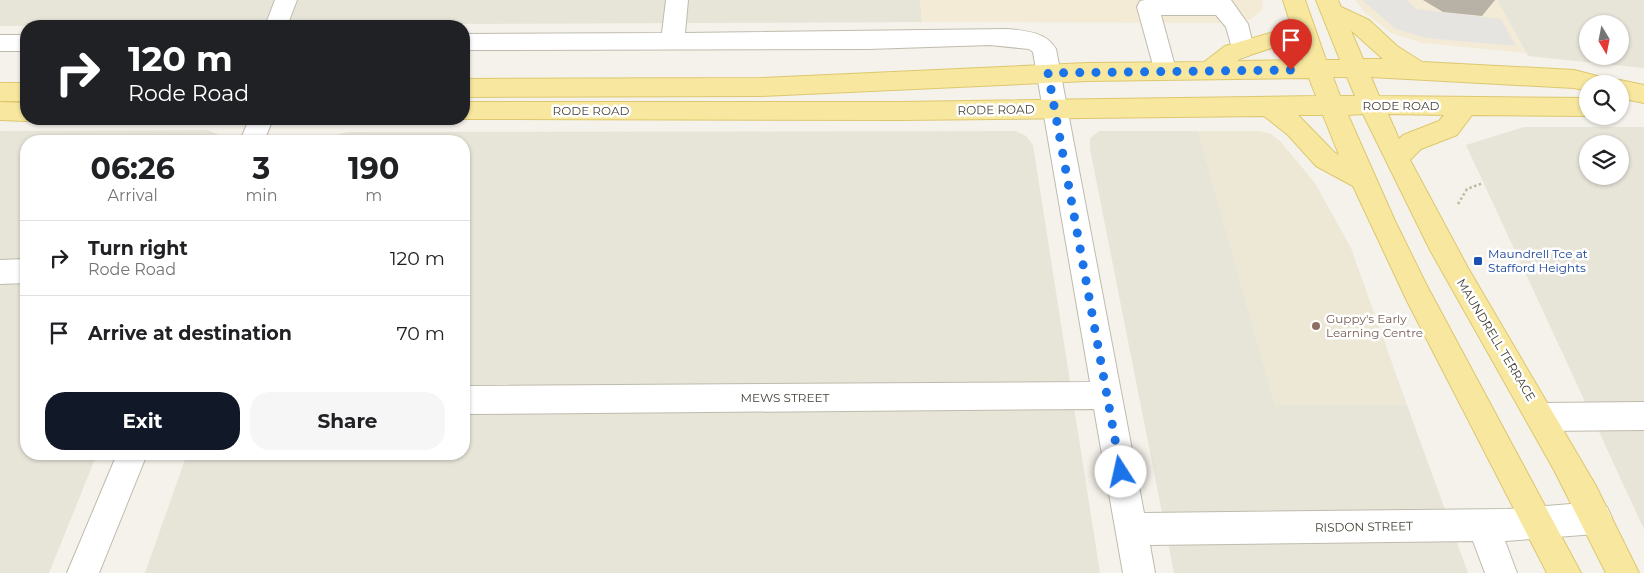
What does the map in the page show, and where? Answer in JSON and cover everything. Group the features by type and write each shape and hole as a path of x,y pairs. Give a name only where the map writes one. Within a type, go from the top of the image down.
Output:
{"main road":[{"path":"1294,0 1330,106 1363,179 1415,288 1565,573"},
{"path":"1329,6 1361,26 1389,52 1415,69"},
{"name":"MAUNDRELL TERRACE","path":"1329,6 1355,69 1396,158 1459,277 1543,417 1623,573"},
{"path":"1210,70 1233,52 1282,38 1302,26"},
{"name":"RODE ROAD","path":"470,88 760,87 1048,73 1164,70 1415,69 1579,80"},
{"path":"1629,91 1644,95"},
{"path":"0,92 20,92"},
{"path":"1629,99 1644,95"},
{"name":"RODE ROAD","path":"470,111 1053,109 1371,105 1579,107"},
{"path":"1396,158 1412,142 1448,128 1465,106"},
{"path":"1270,107 1297,128 1324,159 1363,179"},
{"path":"0,112 20,112"}],"street":[{"path":"278,20 286,0"},
{"path":"673,40 677,0"},
{"path":"1164,70 1148,7 1221,3 1237,24 1242,50"},
{"path":"470,42 932,40 995,37 1026,40 1042,46 1139,573"},
{"path":"0,43 20,43"},
{"path":"0,272 20,271"},
{"name":"MEWS STREET","path":"470,400 1107,395"},
{"path":"1543,417 1644,416"},
{"path":"84,573 130,460"},
{"name":"RISDON STREET","path":"1131,529 1484,526 1539,524 1596,518"},
{"path":"1484,526 1501,573"}],"path":[{"path":"1458,204 1463,192 1472,184 1483,183"}],"shaded area":[{"path":"0,0 920,0 922,22 470,24 470,20 20,20 20,26 0,26"},
{"path":"920,0 1262,0 1263,9 1250,20 1225,23 922,22"},
{"path":"1355,0 1497,0 1526,53 1422,43 1391,33 1365,13"},
{"path":"1362,0 1407,0 1416,9 1501,19 1516,46 1426,38 1396,29"},
{"path":"1497,0 1644,0 1644,68 1615,65 1629,65 1629,15 1579,15 1579,61 1528,56"},
{"path":"1524,127 1644,127 1644,529 1466,145"},
{"path":"208,130 218,135 20,135 20,460 95,460 49,573 0,573 0,131"},
{"path":"1016,131 1026,136 1033,145 1100,573 145,573 185,460 470,460 470,135 336,135 348,132"},
{"path":"1099,131 1198,131 1275,405 1407,405 1468,573 1174,573 1090,149 1090,138"},
{"name":"Guppy's Early Learning Centre","path":"1198,131 1259,131 1271,134 1280,141 1315,183 1351,248 1407,405 1275,405"}],"place":[{"name":"Maundrell Tce at Stafford Heights","path":"1478,261"},
{"name":"Guppy's Early Learning Centre","path":"1316,326"}],"route":[{"path":"1121,472 1048,73 1164,70 1291,70"}]}
